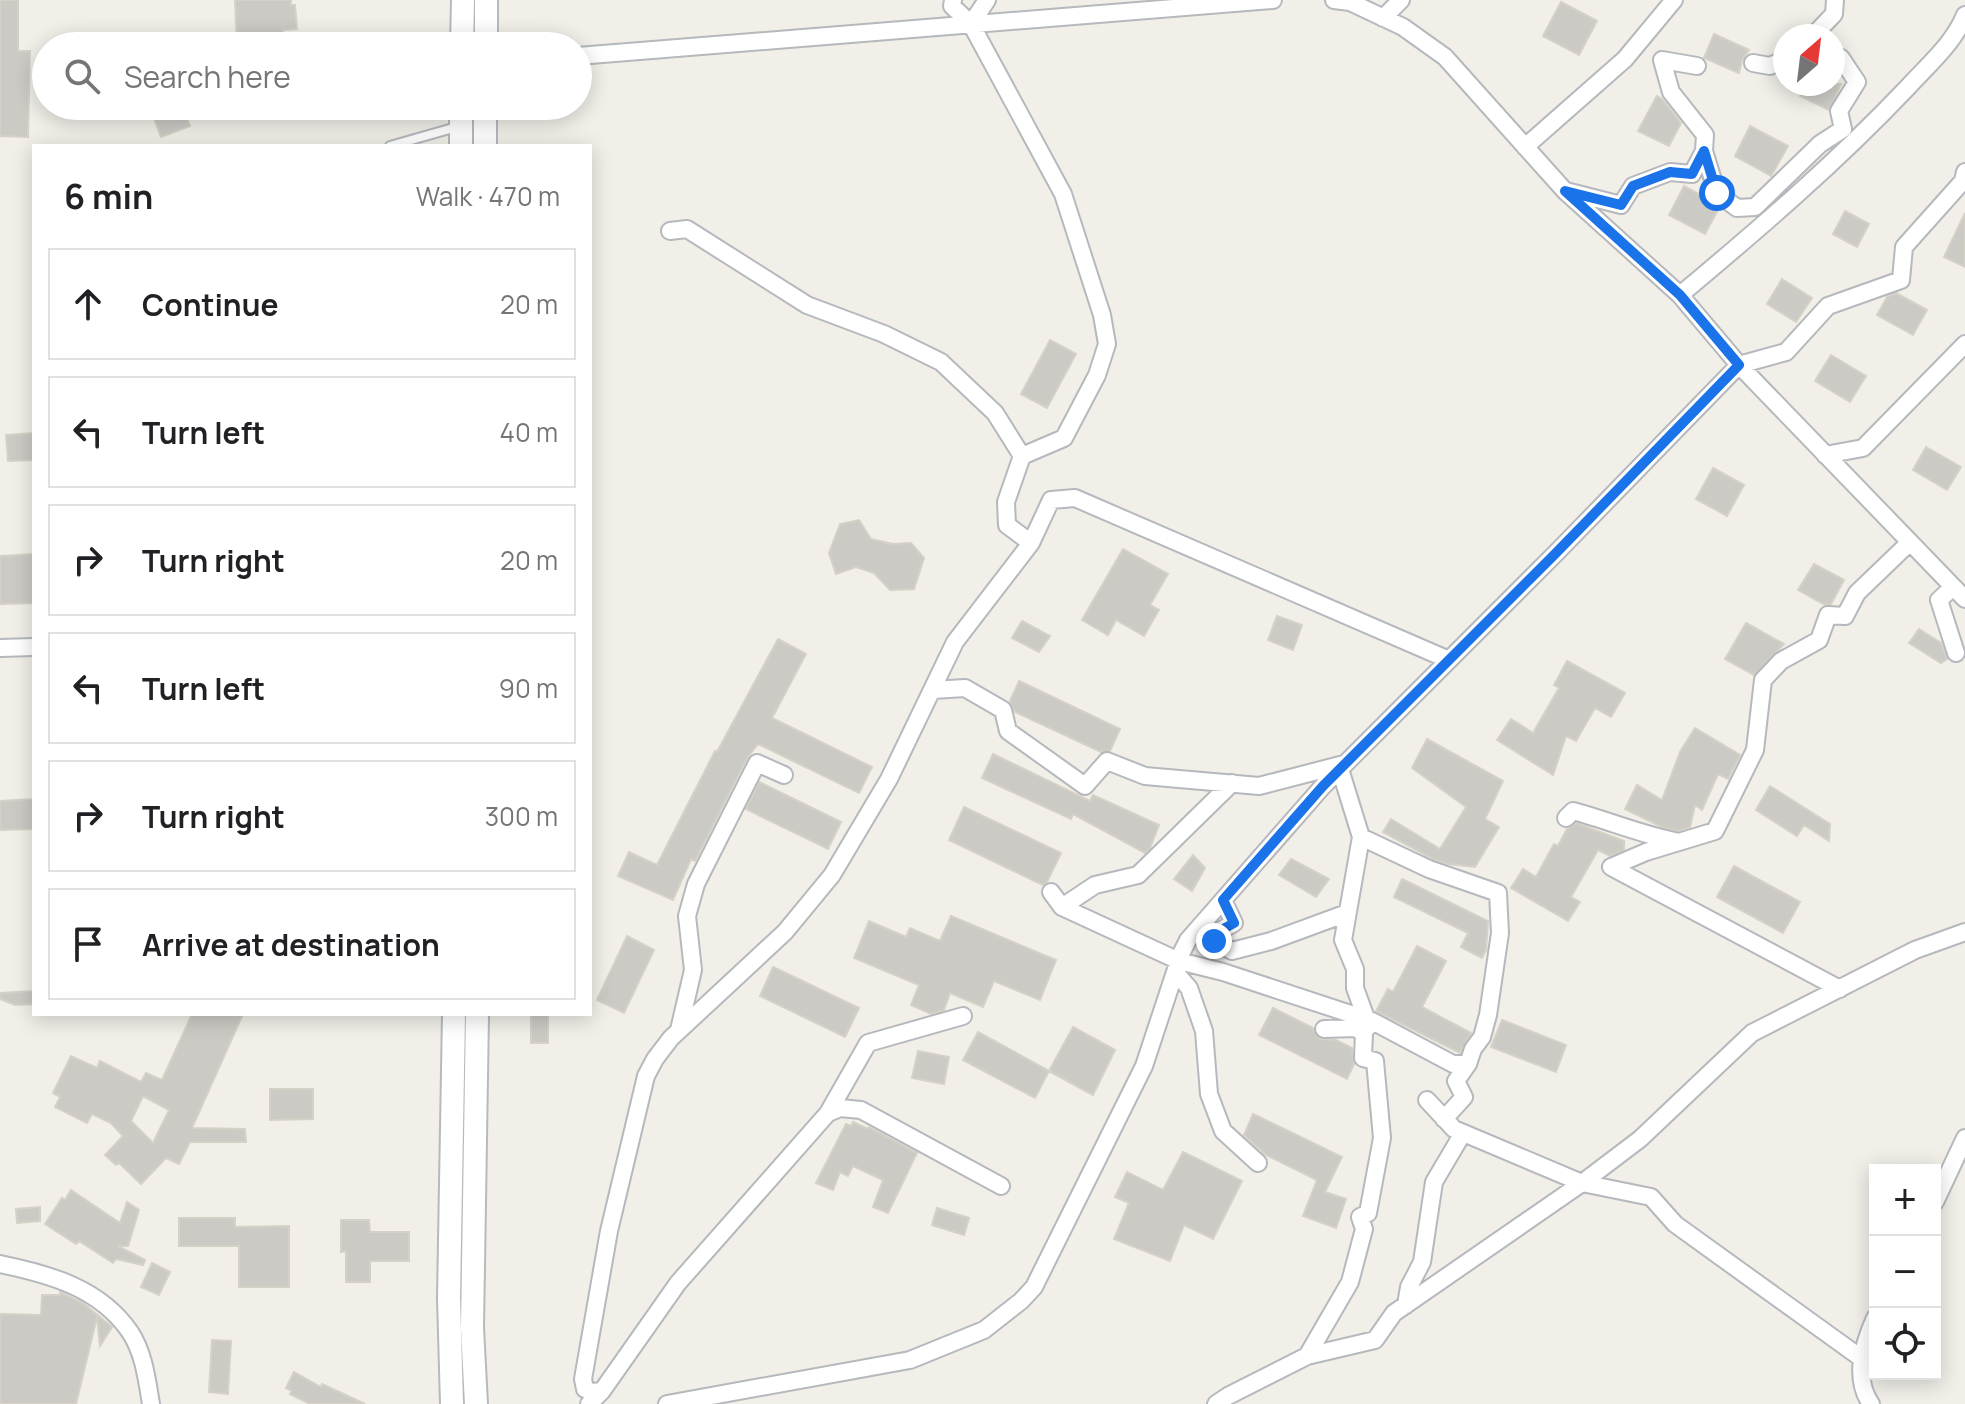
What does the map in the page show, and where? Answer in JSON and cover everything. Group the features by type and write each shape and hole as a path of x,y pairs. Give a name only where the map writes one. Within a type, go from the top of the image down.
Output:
{"main road":[{"path":"462,32 463,0"},
{"path":"486,0 486,32"},
{"path":"485,120 485,144"},
{"path":"452,1404 449,1298 454,1016"},
{"path":"476,1404 472,1328 477,1016"}],"street":[{"path":"953,0 952,6 971,24 1063,194 1102,315 1107,344 1097,375 1064,438 1022,456 1006,502 1007,525 1031,543"},
{"path":"971,24 987,0"},
{"path":"592,55 1273,0"},
{"path":"1334,0 1350,2 1403,27 1445,57 1565,191 1680,295 1739,365 1958,594 1939,600 1956,653"},
{"path":"1383,18 1401,0"},
{"path":"1525,147 1625,59 1674,0"},
{"path":"1824,24 1834,14 1835,0"},
{"path":"1680,295 1794,200 1865,131 1953,37 1965,15"},
{"path":"1697,66 1662,60 1671,92 1705,135 1704,151 1717,193 1737,208 1755,207 1820,144 1843,129 1839,111 1857,82 1845,64"},
{"path":"1753,63 1773,65"},
{"path":"1565,191 1621,205 1633,186 1670,172 1692,174 1704,151"},
{"path":"667,1404 910,1360 984,1330 1021,1301 1034,1287 1144,1066 1188,940 1342,767 1739,365 1786,352 1828,306 1901,280 1904,247 1964,178"},
{"path":"670,231 687,229 807,305 884,334 941,362 995,413 1022,456"},
{"path":"1825,455 1863,448 1965,344"},
{"path":"602,1391 585,1389 583,1379 609,1231 646,1076 655,1059 679,1031 785,932 832,875 889,779 955,642 1031,543 1051,500 1075,498 1449,660"},
{"path":"1840,989 1611,867 1715,831 1751,761 1763,680 1781,661 1819,640 1828,615 1845,616 1857,593 1909,543"},
{"path":"0,648 32,647"},
{"path":"933,690 965,688 1003,710 1008,731 1085,786 1107,761 1145,776 1259,786 1342,767"},
{"path":"679,1031 693,970 687,916 696,884 757,763 784,775"},
{"path":"1307,1356 1350,1282 1364,1229 1360,1217 1368,1213 1382,1138 1375,1061 1363,1058 1367,1024 1355,988 1355,969 1343,940 1361,837 1342,767"},
{"path":"1062,907 1095,885 1138,875 1232,783"},
{"path":"1566,818 1573,811 1642,835 1680,842"},
{"path":"1361,837 1429,869 1498,893 1500,933 1488,1015 1482,1037 1456,1081 1464,1097 1444,1119"},
{"path":"1051,892 1062,907 1177,967 1223,972 1367,1024 1453,1064 1468,1064"},
{"path":"1223,900 1234,923 1218,932 1214,941 1232,951 1271,941 1347,913"},
{"path":"1216,1404 1307,1356 1375,1340 1394,1313 1582,1183 1640,1139 1752,1033 1915,950 1965,932"},
{"path":"1177,967 1189,988 1204,1031 1209,1094 1223,1131 1258,1163"},
{"path":"589,1404 602,1391 678,1283 828,1113 868,1043 963,1016"},
{"path":"1324,1029 1355,1028 1367,1024"},
{"path":"1427,1100 1454,1129 1463,1133 1582,1183 1651,1197 1675,1224 1861,1358"},
{"path":"828,1113 840,1108 861,1110 1001,1186"},
{"path":"1406,1305 1409,1287 1422,1262 1434,1182 1463,1133"},
{"path":"1941,1189 1965,1138"},
{"path":"0,1264 38,1272 85,1290 108,1308 131,1333 145,1367 151,1404"},
{"path":"1869,1335 1861,1358 1863,1388 1871,1404"}],"lane":[{"path":"397,144 461,126"}],"building":[{"path":"0,0 18,0 18,51 30,51 28,137 0,136"},
{"path":"235,0 291,0 291,5 295,5 297,29 236,32"},
{"path":"1561,2 1597,21 1579,55 1543,36"},
{"path":"1714,34 1749,50 1742,60 1739,73 1704,58"},
{"path":"1657,96 1681,123 1669,146 1638,131"},
{"path":"1800,96 1835,96 1829,110"},
{"path":"155,120 188,120 190,126 161,137"},
{"path":"1750,126 1788,146 1771,176 1735,156"},
{"path":"1684,186 1719,208 1705,234 1669,215"},
{"path":"1845,211 1869,224 1857,247 1833,234"},
{"path":"1965,213 1965,267 1944,257"},
{"path":"1782,279 1812,298 1796,322 1767,304"},
{"path":"1896,293 1927,310 1913,335 1877,315 1887,297"},
{"path":"1050,340 1076,354 1047,408 1021,394"},
{"path":"1831,355 1866,376 1850,402 1815,381"},
{"path":"32,433 32,460 8,461 6,435"},
{"path":"1926,447 1961,467 1947,490 1913,470"},
{"path":"1713,468 1744,485 1727,516 1696,499"},
{"path":"859,520 871,539 893,544 911,543 924,558 914,589 890,590 874,573 856,567 836,574 829,553 840,524"},
{"path":"1123,549 1168,574 1150,605 1159,610 1144,636 1116,620 1108,635 1082,620"},
{"path":"32,554 32,603 0,604 0,556"},
{"path":"1814,564 1844,580 1831,604 1825,605 1798,590"},
{"path":"1277,616 1302,625 1293,650 1268,640"},
{"path":"1022,621 1050,636 1039,652 1012,638"},
{"path":"1746,623 1784,644 1754,675 1725,659"},
{"path":"1919,629 1941,643 1947,659 1941,663 1909,643"},
{"path":"778,639 806,654 772,718 872,767 859,793 758,744 747,758 695,861 691,859 673,900 618,876 629,852 657,865 715,751"},
{"path":"1567,661 1625,693 1611,717 1595,708 1576,741 1566,736 1553,775 1497,740 1511,719 1533,733 1559,688 1554,685"},
{"path":"1019,681 1120,729 1110,751 1101,752 1015,712 1010,701"},
{"path":"1695,728 1740,755 1728,779 1718,774 1702,810 1695,805 1690,827 1678,831 1662,827 1625,809 1637,785 1662,800 1680,752"},
{"path":"1427,739 1503,781 1485,819 1499,827 1475,867 1433,859 1383,832 1391,819 1440,849 1466,807 1412,768"},
{"path":"993,754 1090,801 1093,795 1159,825 1150,848 1145,853 1073,814 1071,819 982,778"},
{"path":"759,782 841,822 828,849 746,809"},
{"path":"1770,786 1830,824 1829,841 1804,825 1797,836 1756,810"},
{"path":"32,799 32,829 0,830 0,801"},
{"path":"964,807 1061,853 1047,882 1043,885 949,840"},
{"path":"1576,823 1624,841 1624,850 1610,856 1598,850 1571,897 1580,902 1568,921 1511,888 1523,869 1536,877 1554,844 1558,846 1567,829"},
{"path":"1193,855 1205,868 1192,891 1174,879"},
{"path":"1291,859 1329,879 1316,897 1279,875"},
{"path":"1734,866 1800,902 1783,933 1717,897"},
{"path":"1402,879 1488,921 1486,950 1482,958 1461,947 1468,933 1394,897"},
{"path":"951,916 1056,960 1040,1000 994,981 983,1007 950,993 944,1010 931,1014 911,1005 919,985 854,958 869,921 906,937 910,928 940,941"},
{"path":"627,936 654,950 624,1013 597,1000"},
{"path":"1417,946 1446,961 1422,1007 1471,1033 1460,1053 1376,1011 1388,989 1393,992"},
{"path":"773,967 859,1008 845,1037 760,996"},
{"path":"32,991 32,1004 15,1005 0,999 0,993"},
{"path":"1273,1008 1313,1028 1320,1039 1336,1040 1352,1048 1354,1064 1347,1079 1259,1035"},
{"path":"191,1016 242,1016 192,1128 245,1129 246,1142 190,1142 179,1164 166,1158 141,1184 119,1163 116,1165 105,1155 123,1136 111,1123 92,1114 87,1123 55,1107 60,1097 53,1093 71,1056 97,1068 100,1061 141,1082 146,1073 162,1080","holes":["143,1096 169,1110 153,1143 131,1121"]},
{"path":"531,1016 548,1016 548,1043 531,1043"},
{"path":"1502,1020 1566,1045 1556,1072 1491,1047"},
{"path":"1073,1027 1115,1050 1093,1095 1049,1071"},
{"path":"978,1032 1049,1071 1035,1098 963,1060"},
{"path":"918,1051 949,1057 944,1084 912,1078"},
{"path":"270,1089 313,1089 313,1119 270,1120"},
{"path":"1253,1114 1342,1157 1325,1192 1346,1199 1336,1228 1303,1216 1317,1180 1266,1155 1244,1135"},
{"path":"853,1122 869,1127 917,1153 888,1213 873,1207 883,1180 853,1166 848,1176 840,1172 833,1190 816,1183 846,1124 851,1126"},
{"path":"1183,1152 1242,1181 1213,1239 1184,1225 1170,1261 1114,1239 1129,1203 1115,1197 1127,1172 1163,1190"},
{"path":"71,1190 120,1223 127,1202 139,1210 128,1246 118,1246 145,1260 143,1265 116,1259 113,1263 45,1224"},
{"path":"40,1207 40,1221 17,1223 16,1209"},
{"path":"937,1208 969,1218 964,1235 932,1225"},
{"path":"179,1218 235,1218 235,1227 289,1226 289,1287 239,1287 239,1246 179,1246"},
{"path":"341,1220 369,1220 370,1232 409,1232 409,1261 370,1261 370,1282 346,1282 346,1251 341,1252"},
{"path":"152,1263 170,1272 159,1295 141,1287"},
{"path":"60,1292 83,1303 112,1327 100,1346 97,1317 76,1404 0,1404 0,1314 41,1315 42,1295 60,1295"},
{"path":"212,1340 231,1341 228,1394 209,1392"},
{"path":"294,1372 321,1387 322,1384 365,1404 310,1404 290,1394 292,1391 286,1388"}],"route":[{"path":"1214,941 1218,932 1234,923 1223,900 1323,786 1739,365 1680,295 1565,191 1621,205 1633,186 1670,172 1692,174 1704,151 1717,193"}]}
